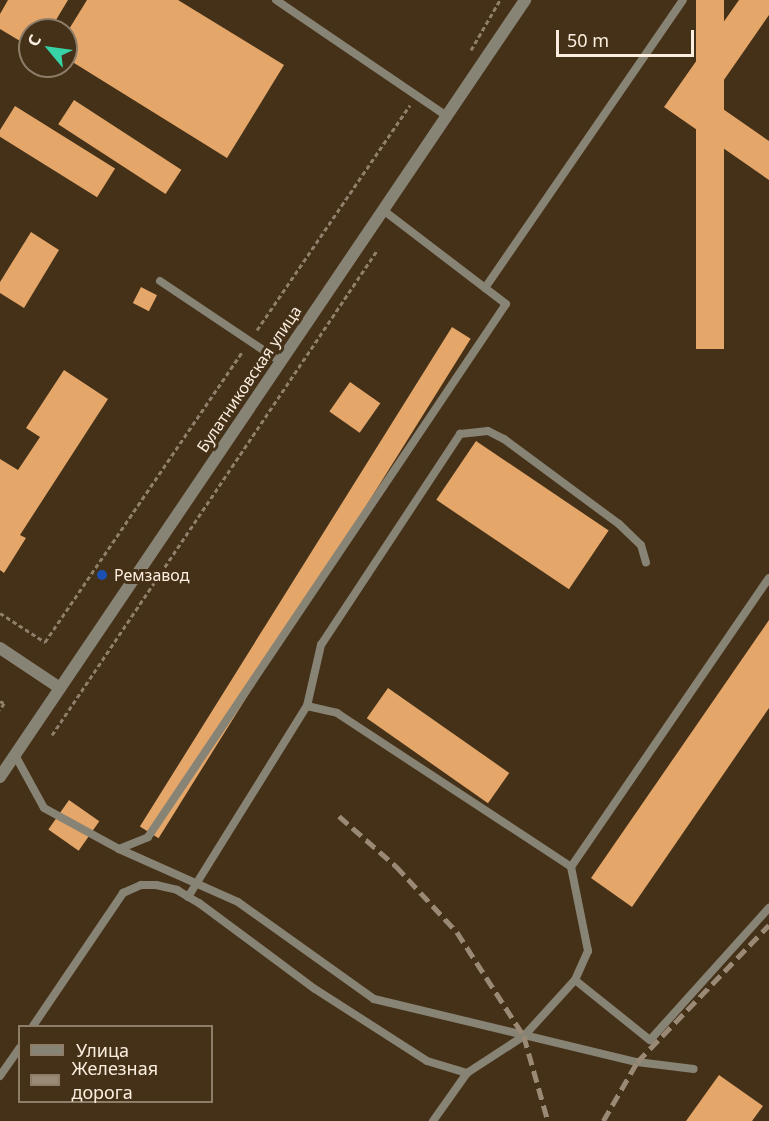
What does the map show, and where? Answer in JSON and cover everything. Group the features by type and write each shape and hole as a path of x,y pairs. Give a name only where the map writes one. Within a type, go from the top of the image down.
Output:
{"street":[{"name":"Булатниковская улица","path":"0,777 525,0"},
{"path":"0,648 60,688"}],"lane":[{"path":"276,0 447,116"},
{"path":"485,288 683,0"},
{"path":"119,849 148,837 506,304 383,210"},
{"path":"159,281 281,362"},
{"path":"188,897 307,706 321,645 460,434 488,431 504,439 619,524 641,545 646,562"},
{"path":"571,867 769,578"},
{"path":"307,706 337,713 571,867 588,951 575,980 524,1036 467,1073 433,1121"},
{"path":"15,755 44,808 119,849 238,902 374,999 637,1062 694,1069"},
{"path":"34,1025 123,893 141,885 156,885 188,897 315,989 427,1061 467,1073"},
{"path":"575,980 650,1040 769,908"},
{"path":"0,1076 18,1050"}],"path":[{"path":"0,613 45,642 417,94"},
{"path":"52,735 396,220"},
{"path":"0,700 4,704 0,710"}],"building":[{"path":"8,0 68,0 57,18 18,18 18,40 0,29 0,14"},
{"path":"87,0 178,0 284,65 227,158 78,65 78,18 76,18"},
{"path":"696,0 724,0 724,349 696,349"},
{"path":"739,0 769,0 769,15 710,100 769,141 769,180 664,107"},
{"path":"74,100 181,170 166,194 58,124"},
{"path":"15,106 115,169 97,197 0,137 0,130"},
{"path":"31,232 59,250 24,308 0,293 0,282"},
{"path":"141,287 157,295 149,311 133,303"},
{"path":"452,327 471,339 159,838 140,827"},
{"path":"64,370 108,399 20,535 26,538 4,573 0,570 0,459 18,470 40,437 26,428"},
{"path":"350,382 380,403 360,433 329,411"},
{"path":"476,441 609,530 569,589 436,500"},
{"path":"769,620 769,708 632,907 591,878"},
{"path":"388,688 509,773 488,803 367,718"},
{"path":"69,800 99,821 79,851 48,829"},
{"path":"719,1075 763,1106 752,1121 686,1121"}],"railway":[{"path":"339,816 396,866 457,932 524,1036 548,1121"},
{"path":"603,1121 637,1062 769,925"}],"place":[{"name":"Ремзавод","path":"102,575"}]}
